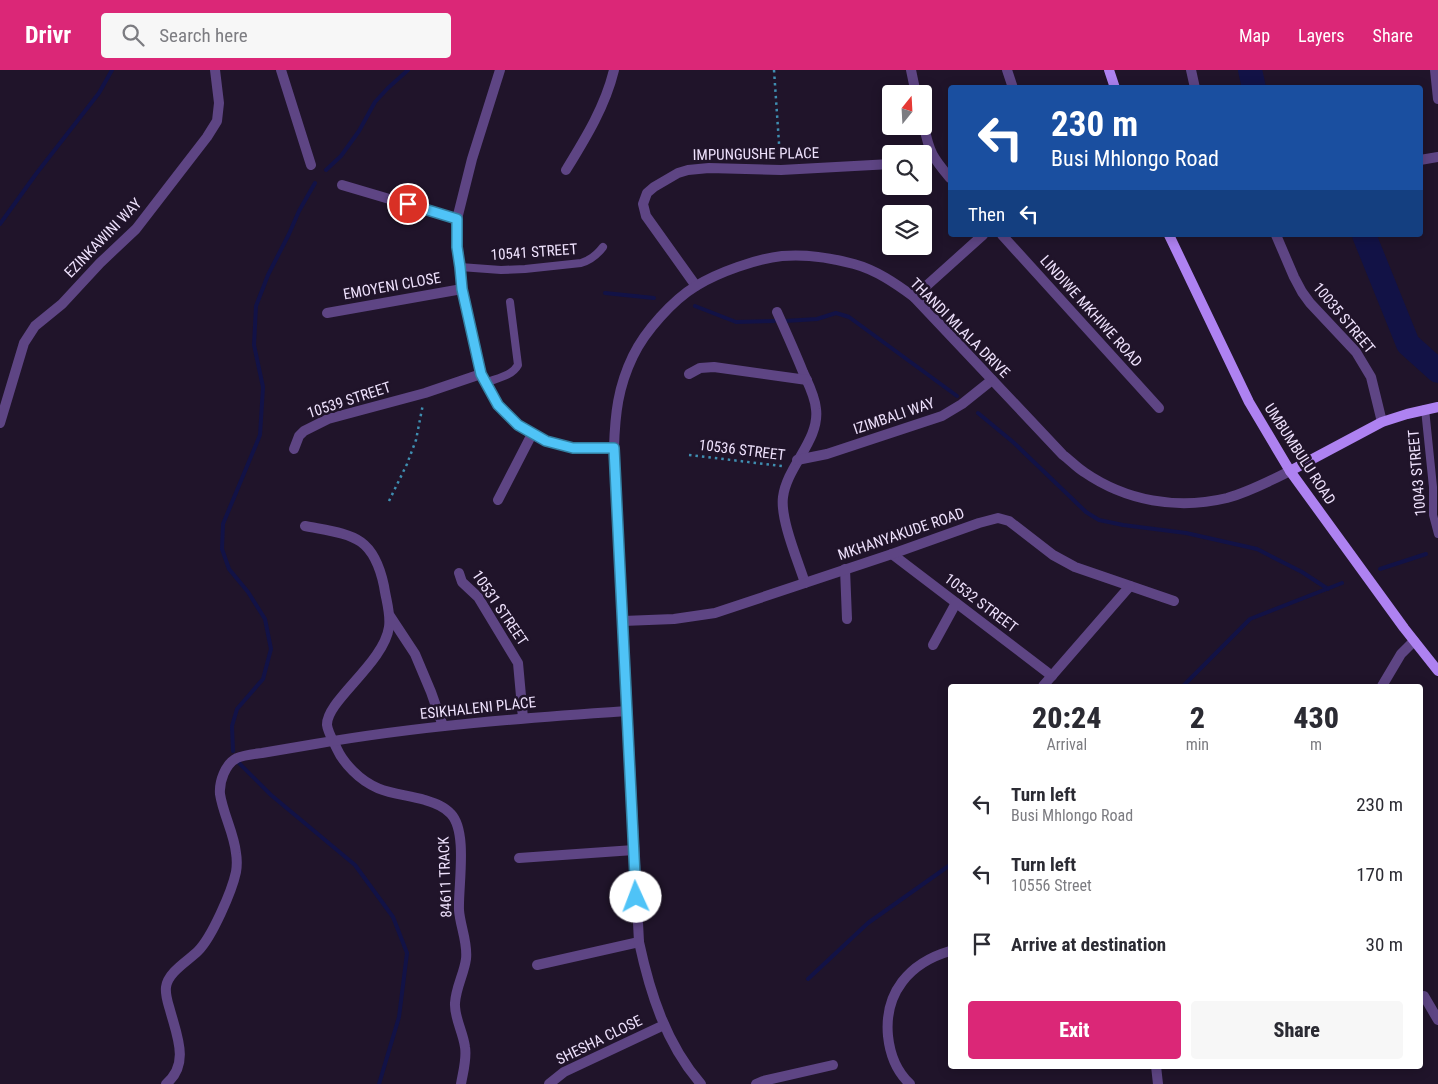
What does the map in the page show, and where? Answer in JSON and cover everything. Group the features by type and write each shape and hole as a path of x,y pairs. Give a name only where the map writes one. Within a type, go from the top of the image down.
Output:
{"main road":[{"path":"1109,70 1114,85"},
{"name":"UMBUMBULU ROAD","path":"1170,237 1249,402 1290,471 1438,671"},
{"path":"1290,471 1382,422 1438,407"}],"street":[{"name":"EZINKAWINI WAY","path":"0,423 24,343 35,326 62,304 100,263 136,229 207,137 217,121 219,103 215,70"},
{"path":"281,70 311,165"},
{"path":"500,70 472,159 457,219 457,247 462,289 483,378 498,405 518,425 532,434 546,441 566,447 614,448"},
{"path":"566,170 600,112 614,70"},
{"path":"911,70 914,85"},
{"path":"1007,70 1012,85"},
{"path":"1191,70 1194,85"},
{"path":"1435,70 1438,99"},
{"path":"926,135 935,161 948,176"},
{"path":"1423,160 1438,157"},
{"name":"IMPUNGUSHE PLACE","path":"696,286 646,216 643,204 647,193 654,187 678,173 709,168 781,170 882,164"},
{"path":"342,185 457,219"},
{"path":"914,297 981,237"},
{"name":"LINDIWE MKHIWE ROAD","path":"1004,237 1159,408"},
{"name":"10035 STREET","path":"1277,237 1294,277 1310,303 1347,341 1368,370 1375,388 1382,422"},
{"name":"THANDI MLALA DRIVE","path":"701,1084 685,1063 664,1025 650,987 639,942 614,448 617,405 623,382 634,355 666,310 696,286 756,260 783,256 811,257 854,264 871,270 894,282 914,297 1063,455 1083,472 1115,490 1134,497 1179,504 1227,498 1251,490 1290,471"},
{"name":"EMOYENI CLOSE","path":"327,313 462,289"},
{"path":"777,312 806,380 816,409 813,432 795,463 787,482 782,506 784,519 805,583"},
{"path":"689,374 700,368 714,367 806,380"},
{"name":"10539 STREET","path":"294,449 299,436 312,426 328,419 483,378"},
{"name":"IZIMBALI WAY","path":"795,463 836,452 942,416 962,404 992,380"},
{"path":"498,500 532,434"},
{"name":"MKHANYAKUDE ROAD","path":"622,621 674,619 716,613 998,518 1009,522 1064,562 1174,601"},
{"path":"305,526 354,537 372,552 381,574 390,616 415,654 443,726"},
{"name":"10532 STREET","path":"892,554 1052,676"},
{"path":"845,569 847,619"},
{"name":"10531 STREET","path":"459,573 462,582 478,597 518,663 524,718"},
{"path":"1045,684 1130,586"},
{"path":"933,645 956,603"},
{"name":"84611 TRACK","path":"390,616 389,628 383,645 368,667 340,700 327,723 328,729 344,761 361,778 372,786 383,790 443,807 451,813 458,825 461,877 459,909 466,948 466,959 455,1004 466,1053 461,1084"},
{"path":"1383,684 1401,654 1414,641"},
{"name":"ESIKHALENI PLACE","path":"166,1084 174,1077 180,1062 176,1031 166,998 167,984 171,977 206,942 228,895 236,871 236,851 220,794 220,788 227,768 232,761 243,756 333,740 443,726 627,711"},
{"path":"519,858 634,850"},
{"path":"537,965 639,942"},
{"path":"910,1084 898,1070 892,1058 889,1044 889,1012 892,998 906,977 916,968 926,960 948,952"},
{"path":"1424,996 1438,1020"},
{"name":"SHESHA CLOSE","path":"549,1084 564,1072 664,1025"},
{"path":"756,1084 833,1064"},
{"path":"1156,1069 1158,1084"}],"lane":[{"name":"10541 STREET","path":"460,267 501,270 581,263 594,257 604,247"},
{"path":"483,378 510,374 518,365 510,302"},
{"name":"10043 STREET","path":"1425,409 1433,487 1433,515 1438,534"}],"path":[{"path":"774,70 781,170"},
{"path":"389,500 407,464 416,440 425,392"},
{"name":"10536 STREET","path":"689,455 795,463"}],"waterway":[{"path":"0,224 99,93 112,70"},
{"path":"326,170 341,156 359,131 375,102 408,70"},
{"path":"1250,70 1253,85"},
{"path":"233,751 232,726 237,709 263,679 271,649 265,619 248,592 229,569 222,549 223,524 260,435 263,387 254,345 256,306 268,275 299,211 315,183"},
{"path":"1365,237 1408,344 1438,371"},
{"path":"605,293 654,298"},
{"path":"695,306 736,322 774,321"},
{"path":"785,321 817,319 836,313 849,317 957,396"},
{"path":"978,413 1013,442 1086,512 1099,520 1186,533 1257,549 1302,572 1328,589"},
{"path":"1380,569 1426,554"},
{"path":"1185,684 1250,619 1342,583"},
{"path":"238,762 271,795 355,865 393,917 407,953 399,1017 379,1084"},
{"path":"808,979 868,923 948,866"}],"route":[{"path":"408,204 457,219 457,247 462,289 481,374 498,405 518,425 546,441 573,448 614,448 636,897"}]}
